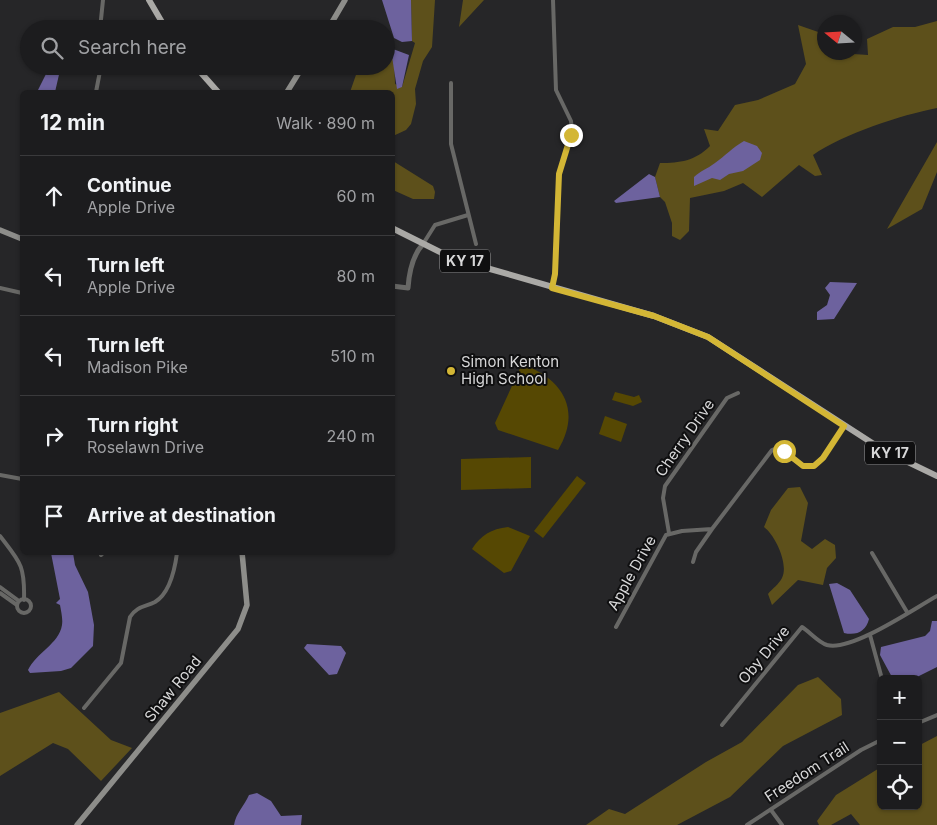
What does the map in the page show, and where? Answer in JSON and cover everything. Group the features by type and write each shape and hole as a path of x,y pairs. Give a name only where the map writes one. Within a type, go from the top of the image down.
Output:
{"main road":[{"path":"149,0 161,20"},
{"path":"334,20 346,0"},
{"path":"203,75 216,90"},
{"path":"288,90 297,75"},
{"path":"0,230 20,238"},
{"name":"KY 17","path":"395,230 423,244 483,267 661,318 708,337 883,450 937,476"},
{"name":"Shaw Road","path":"77,825 238,629 243,620 246,605 242,555"}],"street":[{"path":"101,20 103,0"},
{"path":"552,288 555,274 559,174 572,130 571,121 556,90 553,0"},
{"path":"96,90 99,75"},
{"path":"451,84 451,144 476,244"},
{"path":"395,286 408,288 409,276 418,250 434,225 468,215"},
{"path":"0,288 20,293"},
{"name":"Cherry Drive","path":"669,533 663,498 665,486 727,398 738,393"},
{"path":"693,562 696,552 712,529 772,450 777,448 803,466 814,466 823,458 844,426"},
{"path":"0,475 20,479"},
{"name":"Apple Drive","path":"616,627 663,539 669,533 712,529"},
{"path":"0,536 20,562 25,574 20,602"},
{"path":"872,553 907,612"},
{"path":"84,708 121,663 130,617 133,612 141,606 155,602 164,594 175,565 177,555"},
{"path":"0,587 20,602"},
{"path":"0,593 20,602"},
{"name":"Oby Drive","path":"722,724 802,626 823,643 832,646 870,635 937,596"},
{"path":"870,635 881,675"},
{"path":"922,722 937,716"},
{"name":"Freedom Trail","path":"747,825 861,750 877,742"},
{"path":"771,810 782,825"}],"shaded area":[{"path":"382,0 411,0 412,41 402,42 395,38 395,20 388,20"},
{"path":"411,0 435,0 432,47 423,61 415,89 416,104 411,124 406,130 395,135 395,90 351,90 356,75 395,75 395,84 402,87 415,43 412,41"},
{"path":"463,0 484,0 459,27"},
{"path":"937,21 937,108 890,120 825,147 813,155 822,175 815,176 799,165 762,197 743,183 724,191 690,198 689,231 680,240 672,236 672,223 665,202 660,197 655,177 660,163 681,162 699,155 710,146 704,129 718,131 735,105 758,100 795,84 806,64 798,25 817,32 817,60 862,60 862,55 868,55 867,39 893,27 915,27"},
{"path":"395,50 409,55 402,87 397,89"},
{"path":"46,75 59,75 55,90 38,90"},
{"path":"744,141 757,146 762,153 760,160 743,171 729,174 720,180 712,178 694,186 694,177 696,175"},
{"path":"937,142 937,172 922,209 887,229"},
{"path":"395,162 433,186 435,192 434,199 413,199 395,191"},
{"path":"649,174 655,177 660,197 616,203 614,201"},
{"path":"830,282 857,283 834,319 817,320 817,312 827,305 830,295 825,288"},
{"path":"522,364 548,378 558,387 564,398 568,409 568,422 565,435 558,450 498,430 495,423"},
{"path":"615,392 634,397 639,395 642,402 633,406 612,400"},
{"path":"605,416 627,424 621,442 599,434"},
{"path":"531,457 531,488 461,490 461,459"},
{"path":"577,476 586,483 543,538 534,531"},
{"path":"800,487 808,503 801,541 812,549 825,539 835,545 836,558 827,568 823,585 798,580 772,605 768,594 782,578 784,565 780,550 764,527 771,510 788,488"},
{"path":"508,527 530,536 511,571 504,573 472,549 487,534 496,529"},
{"path":"51,555 73,555 75,565 88,592 94,625 93,646 71,668 61,671 30,673 28,670 36,658 57,638 60,632 62,618 60,605 56,603 60,599"},
{"path":"837,583 850,590 869,619 866,627 860,632 853,634 844,633 829,584"},
{"path":"932,621 937,621 937,667 921,675 891,675 880,655 881,647 925,636 930,631"},
{"path":"307,644 341,646 346,653 337,674 329,675 304,648"},
{"path":"818,677 841,699 842,715 783,746 730,797 677,825 586,825 609,809 625,814 706,762 742,742 798,685"},
{"path":"59,692 111,740 132,748 101,781 68,749 53,743 0,776 0,713"},
{"path":"937,736 937,825 860,825 851,814 831,825 819,825 817,821 836,795 877,769 877,810 922,810 922,744"},
{"path":"257,793 271,801 281,816 302,815 301,825 234,825 238,813 249,795"}],"place":[{"name":"Simon Kenton High School","path":"451,371"}],"route":[{"path":"571,135 559,174 555,274 552,288 685,326 742,357 844,426 823,458 814,466 803,466 784,451"}]}
